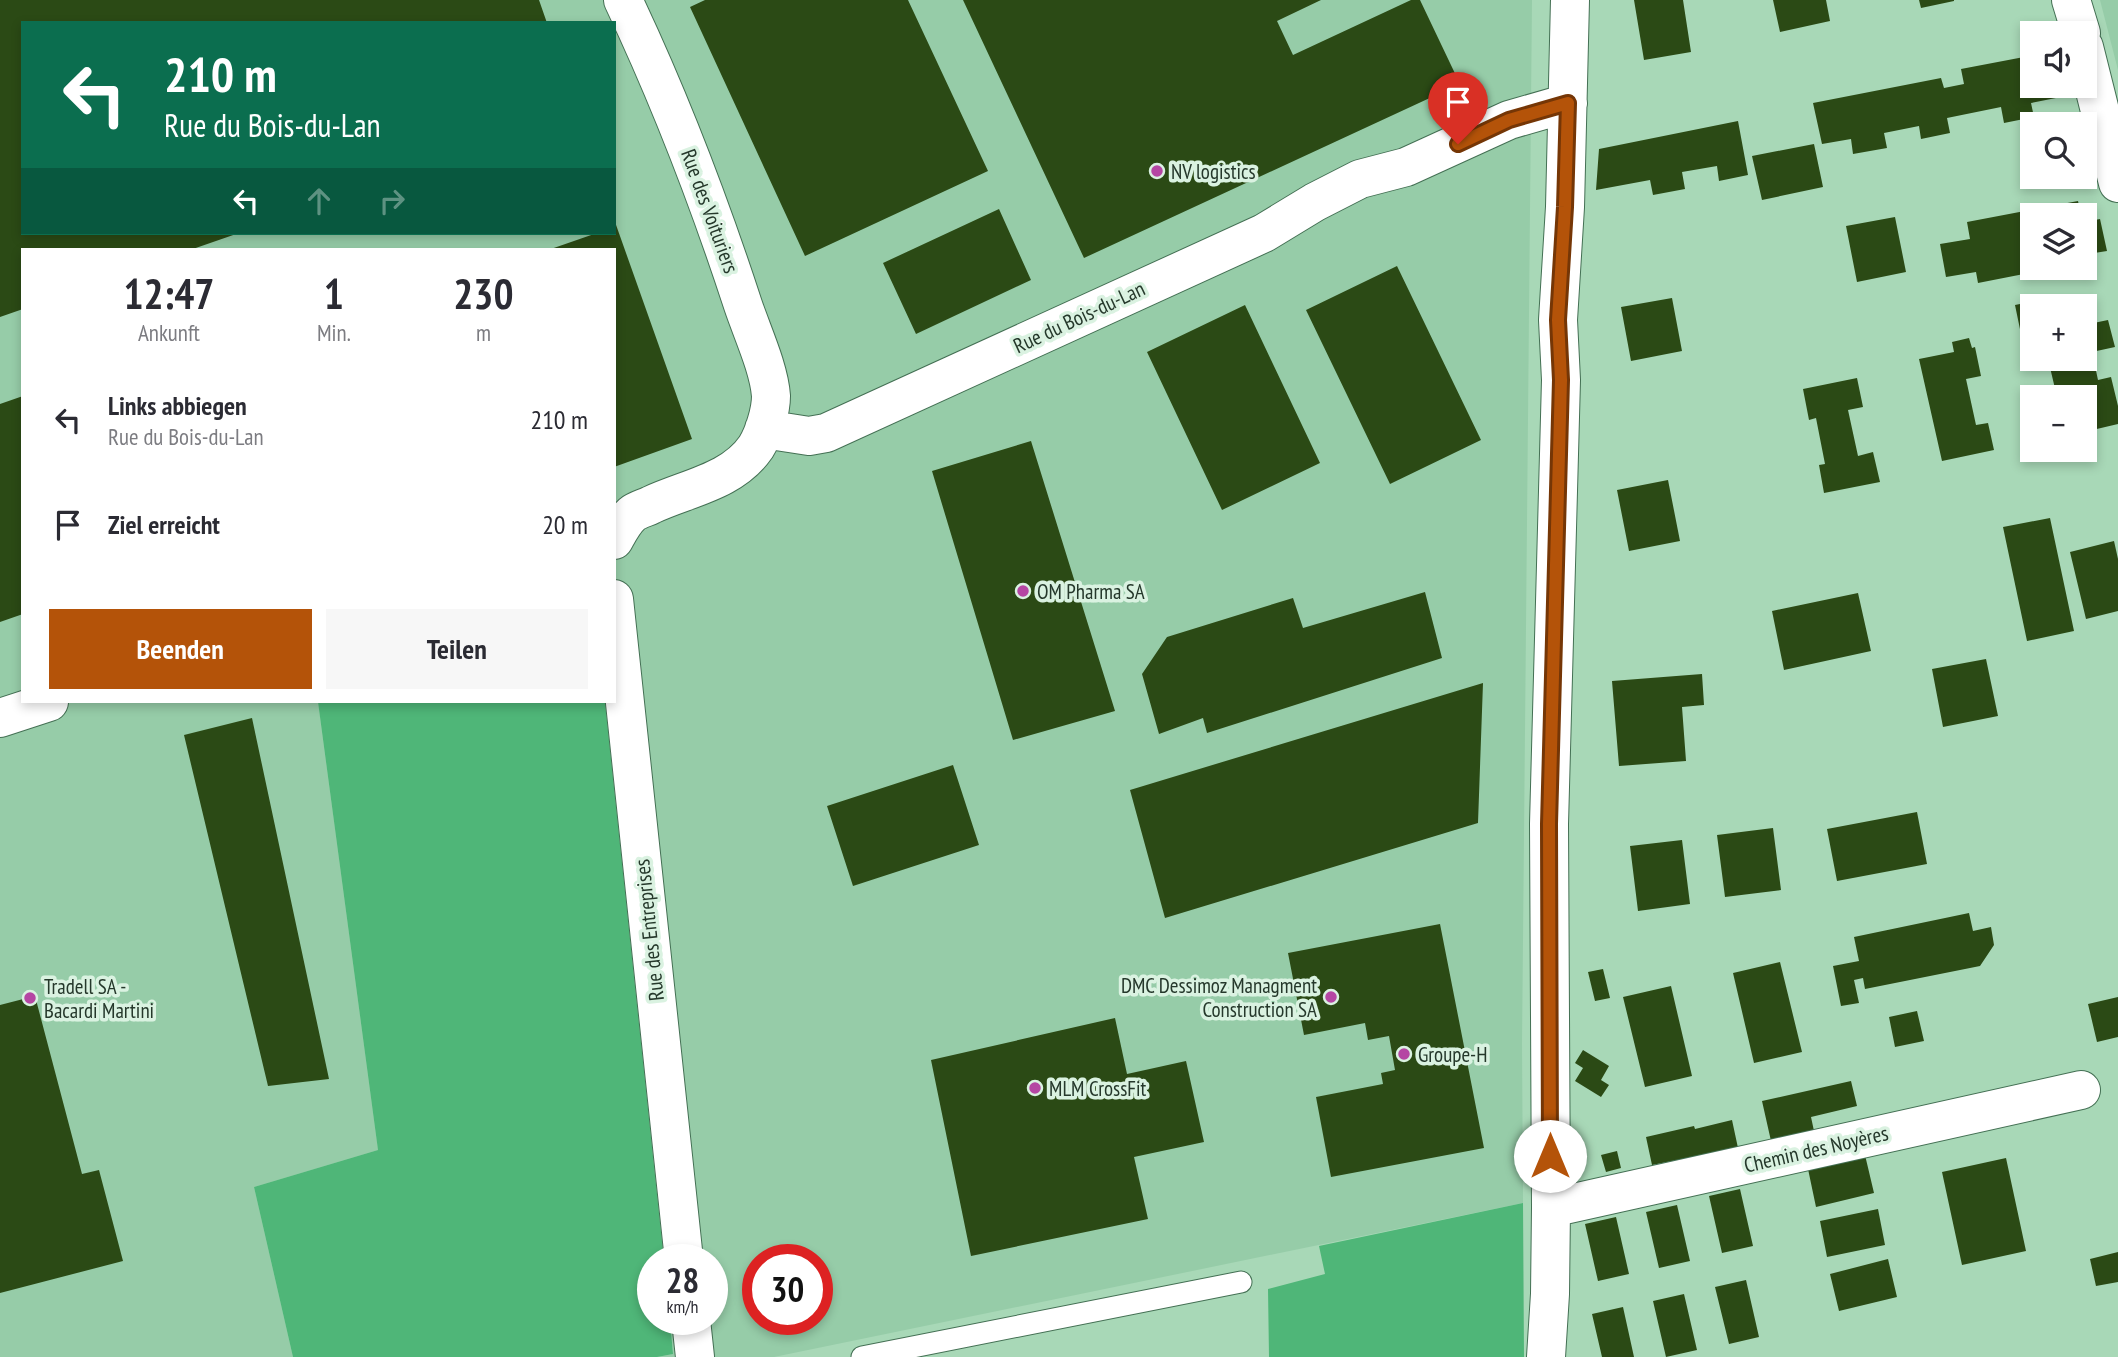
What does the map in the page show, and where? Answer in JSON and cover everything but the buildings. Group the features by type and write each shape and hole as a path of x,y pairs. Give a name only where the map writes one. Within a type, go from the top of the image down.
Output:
{"street":[{"name":"Rue des Voituriers","path":"623,0 649,55 714,215 771,397 764,429"},
{"path":"1546,1357 1550,1294 1549,824 1561,380 1558,320 1565,207 1570,0"},
{"path":"2071,0 2077,21"},
{"path":"2097,98 2118,183"},
{"name":"Rue du Bois-du-Lan","path":"764,429 809,436 826,433 1264,233 1315,201 1360,179 1406,167 1509,120 1568,103"},
{"path":"616,536 632,514 673,495 714,481 736,467 756,446 764,429"},
{"name":"Rue des Entreprises","path":"616,618 682,1244"},
{"path":"0,718 46,703"},
{"name":"Chemin des Noyères","path":"1550,1208 2081,1090"},
{"path":"693,1335 695,1357"}],"lane":[{"path":"862,1357 1241,1282"}],"shaded area":[{"path":"0,0 1532,0 1522,1044 1523,1203 774,1357 657,1357 673,1354 671,1335 728,1335 728,1244 662,1244 605,703 616,703 616,248 21,248 21,703 318,703 378,1150 254,1187 293,1357 0,1357"},
{"path":"2100,0 2118,0 2118,70"}],"green space":[{"path":"318,703 605,703 662,1244 637,1244 637,1335 671,1335 673,1354 657,1357 293,1357 254,1187 378,1150"},
{"path":"1523,1203 1524,1357 1269,1357 1268,1289 1325,1274 1319,1246"}],"place":[{"name":"NV logistics","path":"1157,171"},
{"name":"OM Pharma SA","path":"1023,591"},
{"name":"DMC Dessimoz Managment Construction SA","path":"1331,997"},
{"name":"Tradell SA - Bacardi Martini","path":"30,998"},
{"name":"Groupe-H","path":"1404,1054"},
{"name":"MLM CrossFit","path":"1035,1088"}],"route":[{"path":"1458,144 1509,120 1568,103 1558,320 1561,380 1549,824 1550,1156"}]}
